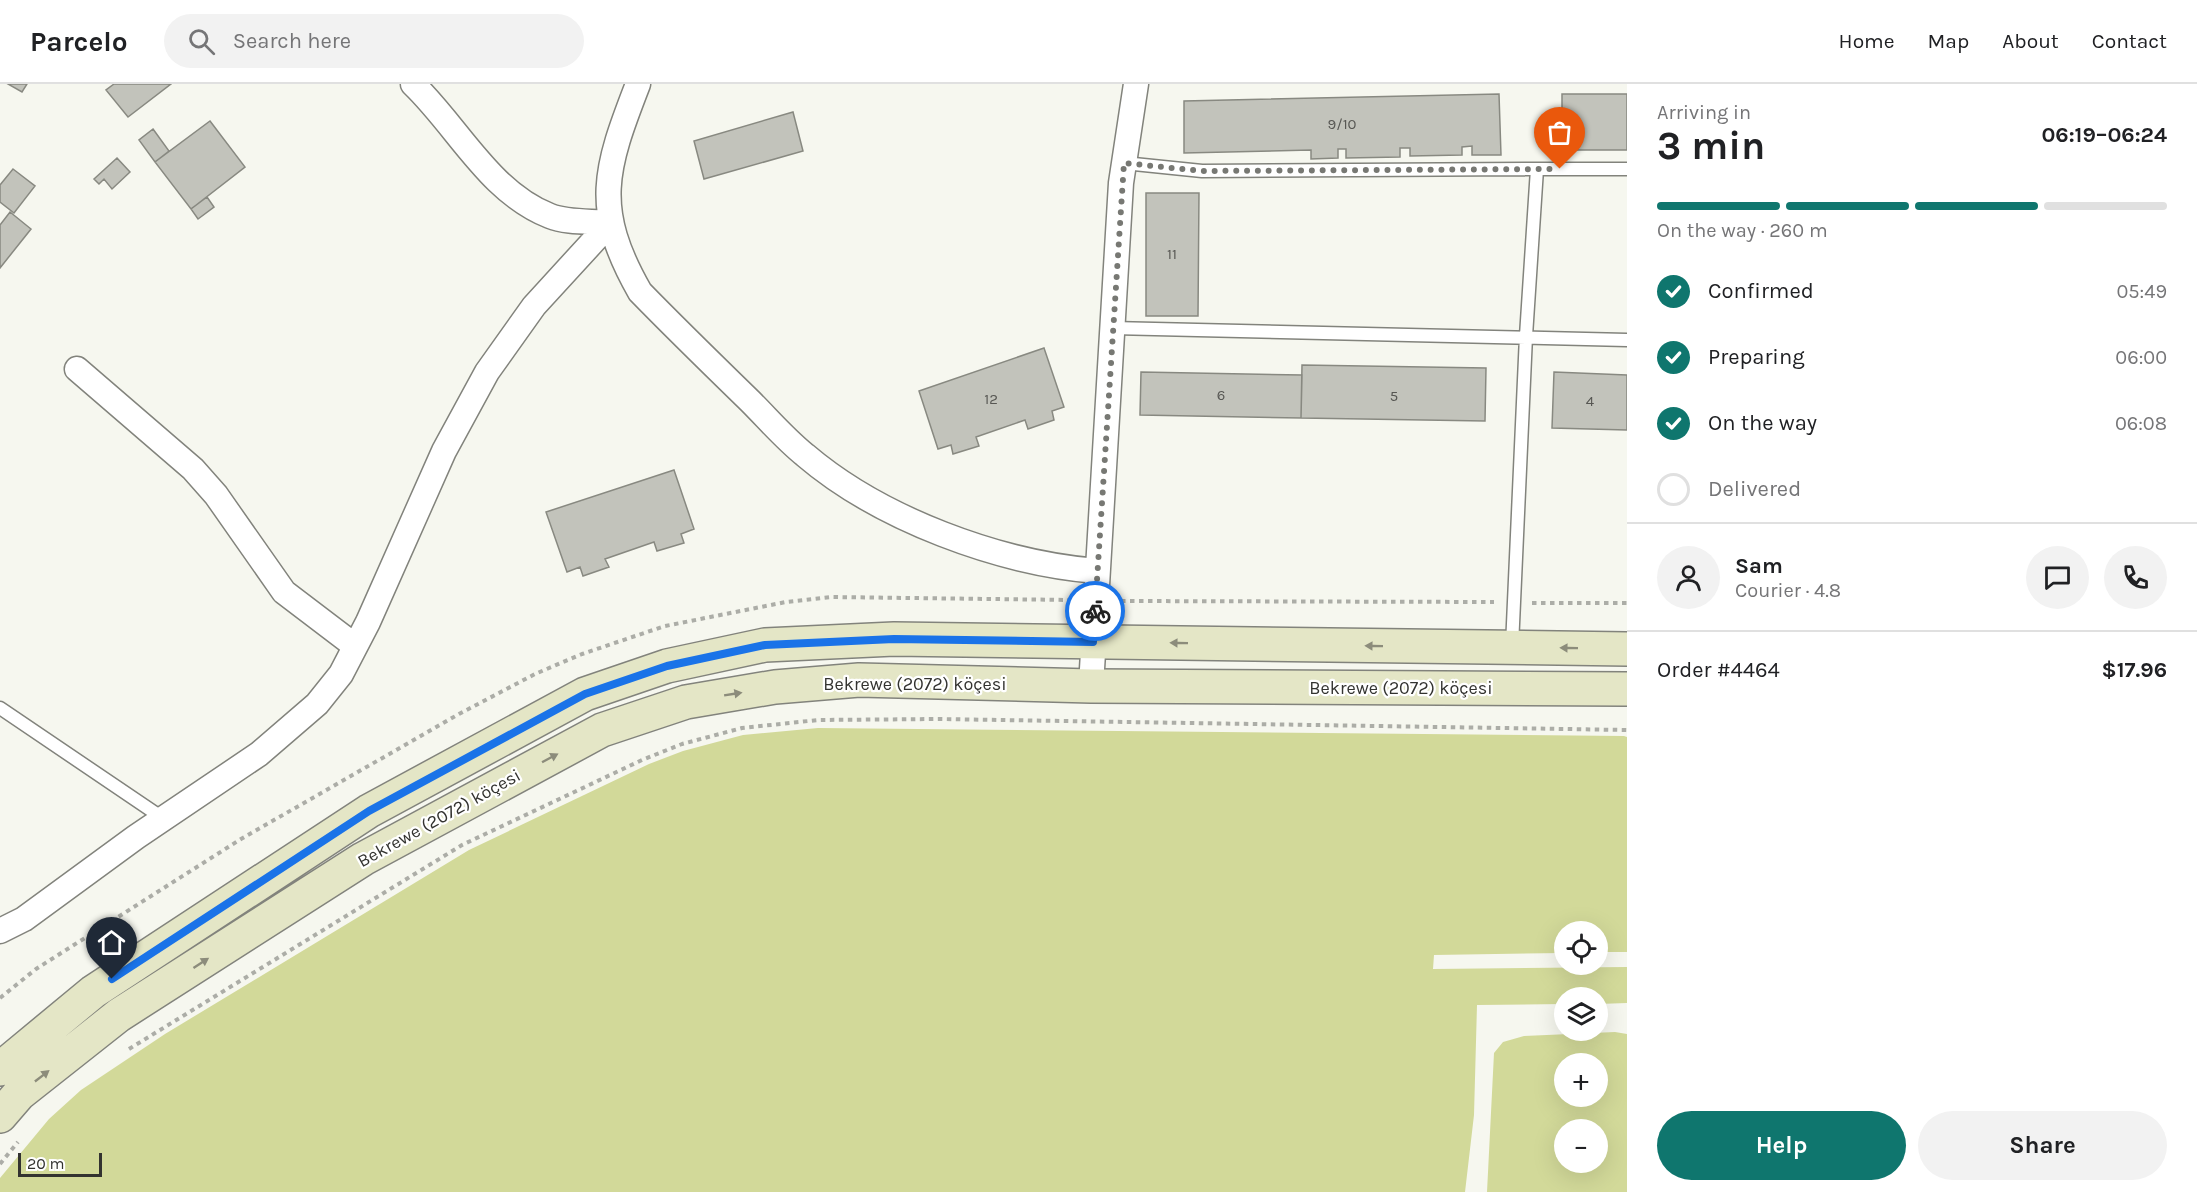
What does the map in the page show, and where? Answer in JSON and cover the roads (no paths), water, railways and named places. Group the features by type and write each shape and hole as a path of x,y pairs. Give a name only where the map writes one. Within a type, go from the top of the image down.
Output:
{"main road":[{"name":"Bekrewe (2072) köçesi","path":"0,1069 93,992 369,811 585,694 667,666 765,645 894,639 1627,649"},
{"name":"Bekrewe (2072) köçesi","path":"12,1125 19,1094 119,1015 363,859 602,730 686,702 775,687 859,680 1091,686 1627,689"}],"street":[{"path":"413,84 432,102 475,157 520,200 552,217 610,223"},
{"path":"638,84 614,150 607,195 610,223 622,260 640,292 805,455 845,485 898,514 970,543 1040,562 1097,571"},
{"path":"1091,686 1124,163 1136,84"},
{"path":"0,931 24,919 259,754 317,704 341,674 444,451 487,372 534,306 610,223"},
{"path":"77,369 193,469 216,495 284,592 355,646"}],"lane":[{"path":"1124,163 1202,171 1627,169"},
{"path":"1512,647 1526,336 1537,169"},
{"path":"1112,328 1627,340"},
{"path":"0,708 164,819"}]}
